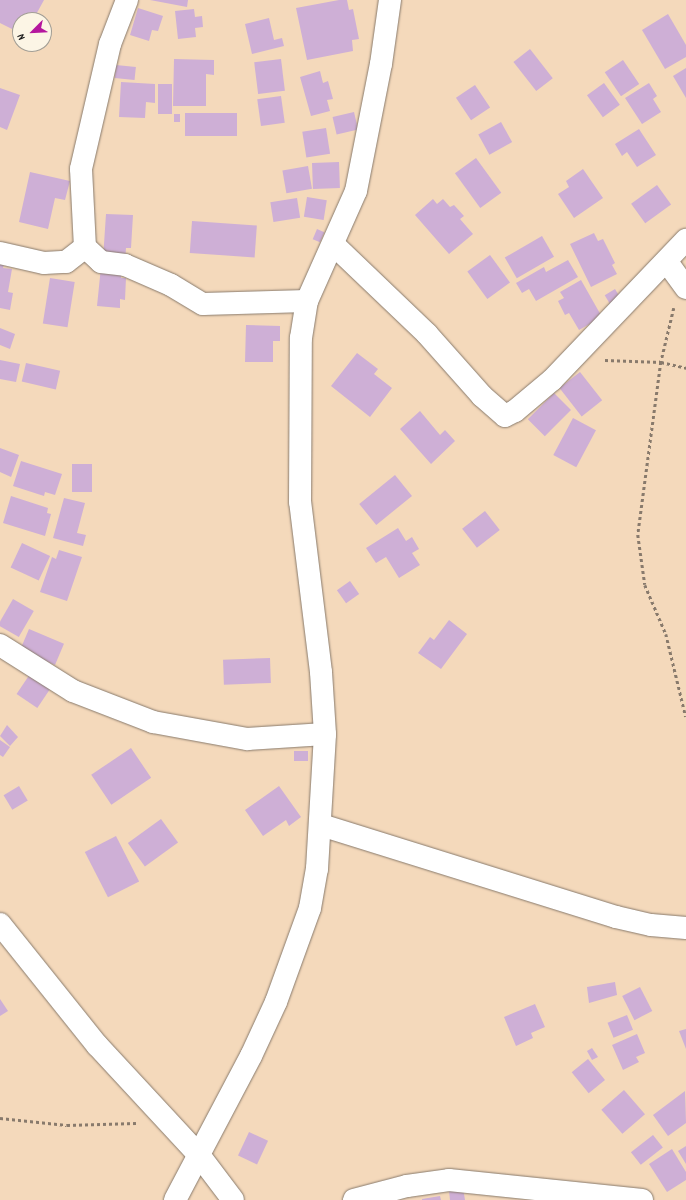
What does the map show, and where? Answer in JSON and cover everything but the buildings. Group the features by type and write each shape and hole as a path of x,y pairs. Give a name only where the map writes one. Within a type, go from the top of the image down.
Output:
{"street":[{"path":"127,0 110,44 81,169 84,247 101,262 125,265 171,285 203,304 307,301"},
{"path":"175,1200 251,1056 296,951 310,908 321,825 325,734 321,672 300,502 301,338 307,301 334,245 356,191 381,64 390,0"},
{"path":"334,245 427,334 482,396 505,416 516,411 573,359 667,262 686,240"},
{"path":"0,253 44,263 66,262 84,247"},
{"path":"667,262 683,284"},
{"path":"0,645 73,690 153,722 247,739 325,734"},
{"path":"321,825 616,917 651,925 686,928"},
{"path":"0,924 97,1045 167,1122 200,1155 233,1200"},
{"path":"354,1200 408,1186 449,1180 539,1194 642,1200"}],"path":[{"path":"683,284 661,362 638,535 645,586 666,634 686,717"},
{"path":"573,359 661,362 686,368"},
{"path":"0,1118 67,1125 167,1122"}]}
